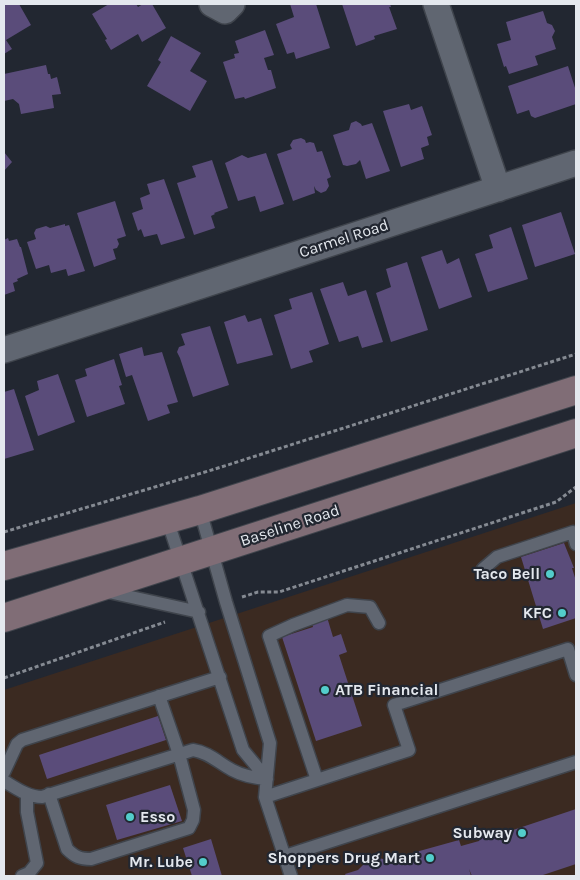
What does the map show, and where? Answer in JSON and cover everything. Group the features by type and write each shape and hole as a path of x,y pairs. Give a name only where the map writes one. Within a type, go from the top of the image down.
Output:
{"main road":[{"path":"4,566 200,510 576,390"},
{"name":"Baseline Road","path":"4,618 576,433"}],"street":[{"path":"212,4 225,11 232,4"},
{"path":"436,4 498,189"},
{"name":"Carmel Road","path":"4,350 576,163"}],"lane":[{"path":"200,510 270,743 265,796 291,876"},
{"path":"167,519 243,750 267,779"},
{"path":"483,569 497,557 573,532 576,544"},
{"path":"94,589 199,612"},
{"path":"317,780 269,636 347,605 370,607 380,623"},
{"path":"265,796 409,750 394,705 572,648 576,675"},
{"path":"4,772 17,744 22,740 220,677"},
{"path":"49,794 67,849 80,859 91,859 189,828 194,820 194,810 179,754 159,696"},
{"path":"4,781 35,797 193,750 197,750 233,771 246,776 267,779"},
{"path":"285,856 576,762"},
{"path":"22,876 29,873 37,863 27,812 27,794"}],"path":[{"path":"4,532 215,469 576,354"},
{"path":"258,592 278,592 556,502 576,487"},
{"path":"4,678 169,621"}],"shaded area":[{"path":"576,503 576,876 4,876 4,690"}],"building":[{"path":"4,4 19,4 31,25 6,40 12,49 4,54"},
{"path":"109,4 136,4 138,7 143,4 152,4 166,28 142,42 138,34 111,50 105,40 107,39 92,14"},
{"path":"290,4 316,4 330,48 296,59 294,52 287,54 276,24 294,17"},
{"path":"342,4 390,4 391,7 389,7 397,29 374,36 375,39 356,46"},
{"path":"543,11 547,23 552,25 555,31 552,37 556,49 535,56 538,65 509,74 506,66 504,67 497,44 511,40 506,22"},
{"path":"265,30 274,55 264,58 268,70 271,70 276,88 245,99 244,97 235,99 223,62 235,58 234,54 239,53 235,41"},
{"path":"171,36 201,53 190,71 207,81 190,111 147,86 161,62 158,60"},
{"path":"46,65 51,79 57,77 61,94 52,95 54,108 21,114 19,104 13,99 4,101 4,74"},
{"path":"568,66 576,91 576,104 535,118 531,116 529,110 517,114 508,86"},
{"path":"409,104 411,110 422,106 432,135 427,137 429,145 421,148 424,159 401,167 383,111"},
{"path":"356,121 362,126 372,123 390,171 366,179 360,160 356,164 343,165 333,135 349,130 351,123"},
{"path":"301,138 306,143 314,143 317,152 322,151 331,177 327,179 329,186 326,191 321,193 314,186 315,193 293,201 277,154 292,149 290,145 293,140"},
{"path":"4,152 12,162 4,171"},
{"path":"266,153 284,204 260,212 255,196 238,201 225,163 242,155 248,158"},
{"path":"212,160 228,208 211,216 215,228 194,235 177,183 196,177 192,166"},
{"path":"164,179 185,238 161,245 157,234 144,237 141,229 138,231 132,213 143,209 140,198 150,194 147,184"},
{"path":"115,201 126,236 117,239 119,244 117,248 113,249 116,259 94,267 77,213"},
{"path":"561,212 575,254 535,267 522,225"},
{"path":"65,224 65,226 69,225 85,271 68,276 66,269 51,273 49,265 36,269 27,242 36,239 34,233 36,229"},
{"path":"511,227 528,279 488,292 475,254 493,248 489,235"},
{"path":"8,238 9,241 17,239 28,274 13,283 15,291 4,295 4,240"},
{"path":"442,250 447,264 459,258 472,297 439,309 421,257"},
{"path":"407,262 428,330 391,342 376,293 391,287 386,269"},
{"path":"343,282 348,296 366,290 383,342 362,348 358,336 339,342 320,289"},
{"path":"312,292 329,344 309,351 313,362 291,369 274,315 292,309 289,299"},
{"path":"245,315 248,322 261,318 273,355 237,364 224,322"},
{"path":"210,326 229,385 193,397 177,352 179,347 185,345 181,334"},
{"path":"142,347 144,356 162,352 178,402 167,405 170,413 148,421 132,375 126,377 119,354"},
{"path":"114,359 122,385 119,386 125,404 87,417 75,380 87,376 85,369"},
{"path":"58,374 75,422 38,436 25,396 39,390 37,381"},
{"path":"14,389 34,450 4,459 4,392"},
{"path":"564,543 574,568 572,568 576,581 576,618 543,629 521,557"},
{"name":"ATB Financial","path":"324,607 333,637 341,634 347,652 339,655 362,726 316,741 282,637 313,627 309,612"},
{"path":"158,716 166,740 47,779 39,755"},
{"path":"170,785 182,821 117,840 106,805"},
{"path":"576,809 576,864 540,876 472,876 469,869 471,876 346,876 345,874 358,870 366,862 374,859 387,860 459,840 461,846 479,841 480,837 497,831 501,834"},
{"name":"Mr. Lube","path":"211,839 222,876 192,876 183,848"}],"place":[{"name":"Taco Bell","path":"550,574"},
{"name":"KFC","path":"562,613"},
{"name":"ATB Financial","path":"325,690"},
{"name":"Esso","path":"130,817"},
{"name":"Subway","path":"522,833"},
{"name":"Shoppers Drug Mart","path":"430,858"},
{"name":"Mr. Lube","path":"203,862"}]}
